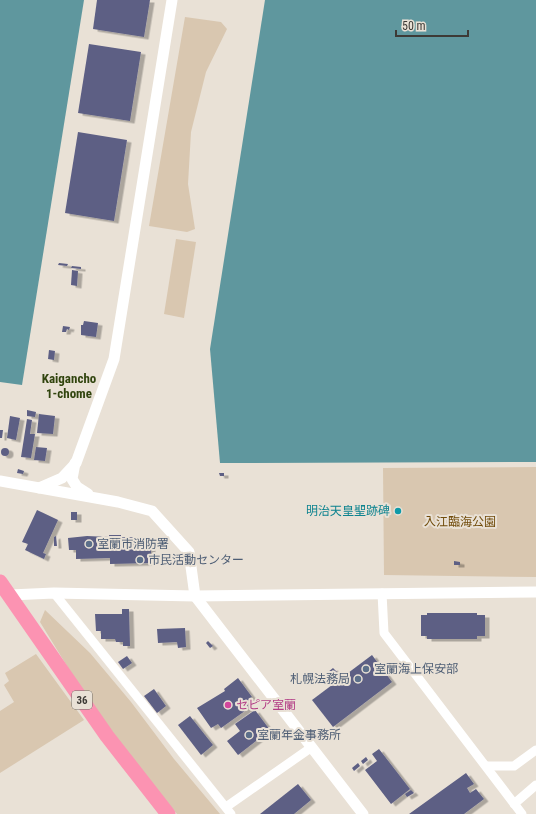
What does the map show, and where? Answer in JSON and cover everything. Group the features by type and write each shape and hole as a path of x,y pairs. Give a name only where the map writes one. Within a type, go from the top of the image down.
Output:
{"highway":[{"name":"36","path":"0,582 5,594 107,736 168,814"}],"street":[{"path":"94,498 77,488 72,479 76,463 114,359 172,0"},
{"path":"39,488 62,478 76,463"},
{"path":"0,481 94,498 152,511 189,552 194,596 363,814"},
{"path":"5,594 54,593 194,596 536,592"},
{"path":"54,593 229,810 312,747"},
{"path":"382,593 384,633 522,814"},
{"path":"486,766 514,766 536,750"},
{"path":"514,804 536,784"}],"green space":[{"path":"185,17 221,22 227,29 206,72 191,132 188,184 195,229 187,232 149,226"},
{"path":"176,239 196,242 184,318 164,314"},
{"name":"入江臨海公園","path":"536,467 536,577 384,575 383,468"},
{"path":"45,610 90,653 131,702 174,759 220,814 177,814 136,764 83,692 40,622"},
{"path":"36,654 84,720 0,773 0,711 14,702 4,685 9,681 5,673"}],"water":[{"path":"0,0 84,0 22,385 0,382"},
{"path":"265,0 536,0 536,462 220,463 210,349"}],"building":[{"path":"97,0 150,0 144,37 93,29"},
{"path":"89,44 141,52 130,121 78,113"},
{"path":"78,132 127,140 114,221 65,213"},
{"path":"59,263 68,264 67,266 58,265"},
{"path":"72,266 81,267 81,269 71,268"},
{"path":"72,270 78,271 77,286 71,285"},
{"path":"84,321 98,323 96,337 81,335 81,325 83,325"},
{"path":"63,326 70,327 69,330 67,329 66,332 62,332"},
{"path":"49,350 55,351 54,360 48,359"},
{"path":"27,410 36,412 35,417 27,416"},
{"path":"39,414 55,416 53,434 37,433"},
{"path":"10,416 20,418 16,440 7,438"},
{"path":"27,419 32,420 30,434 35,434 31,458 21,457"},
{"path":"0,430 3,430 2,438 0,438"},
{"path":"36,447 47,448 45,461 34,460"},
{"path":"3,448 7,448 9,452 7,456 3,456 1,454 1,450"},
{"path":"18,469 24,471 23,474 17,473"},
{"path":"219,473 224,473 224,476 220,476"},
{"path":"37,510 58,520 43,553 46,554 44,559 25,550 28,544 22,542"},
{"path":"71,512 77,512 77,520 71,520"},
{"path":"109,535 121,535 121,537 151,537 151,563 110,564 110,558 76,559 76,550 69,550 68,538 87,536 109,537"},
{"path":"56,536 57,546 54,546 54,537"},
{"path":"454,561 460,562 460,565 454,565"},
{"path":"122,609 129,609 130,646 123,646 123,642 116,642 115,639 101,639 101,631 96,631 95,614 122,614"},
{"path":"427,613 477,613 477,615 485,615 485,636 477,636 477,639 427,639 427,636 421,636 421,615 427,615"},
{"path":"185,628 186,647 178,648 177,642 158,643 157,629"},
{"path":"208,641 213,646 210,648 206,643"},
{"path":"372,655 392,682 333,727 312,700"},
{"path":"127,656 132,663 123,669 118,662"},
{"path":"333,668 337,672 332,677 328,672"},
{"path":"238,678 252,697 246,702 249,708 221,728 218,724 211,728 197,708 225,691 224,689"},
{"path":"154,689 166,706 157,713 144,696"},
{"name":"室蘭年金事務所","path":"255,710 270,730 238,755 227,741 240,731 235,724"},
{"path":"190,716 213,745 201,755 178,725"},
{"path":"379,749 410,789 391,804 365,770 377,761 372,754"},
{"path":"366,757 368,760 363,764 361,761"},
{"path":"358,763 360,766 354,771 352,768"},
{"path":"466,773 474,784 467,788 470,793 476,789 484,799 464,814 409,814"},
{"path":"298,784 311,800 294,814 260,814"},
{"path":"411,790 414,793 407,797 405,794"}],"place":[{"name":"明治天皇聖跡碑","path":"398,511"},
{"name":"室蘭市消防署","path":"89,544"},
{"name":"市民活動センター","path":"140,560"},
{"name":"室蘭海上保安部","path":"366,669"},
{"name":"札幌法務局","path":"358,679"},
{"name":"セピア室蘭","path":"228,705"},
{"name":"室蘭年金事務所","path":"249,735"}],"district":[{"name":"Kaigancho 1-chome","path":"69,386"}]}
